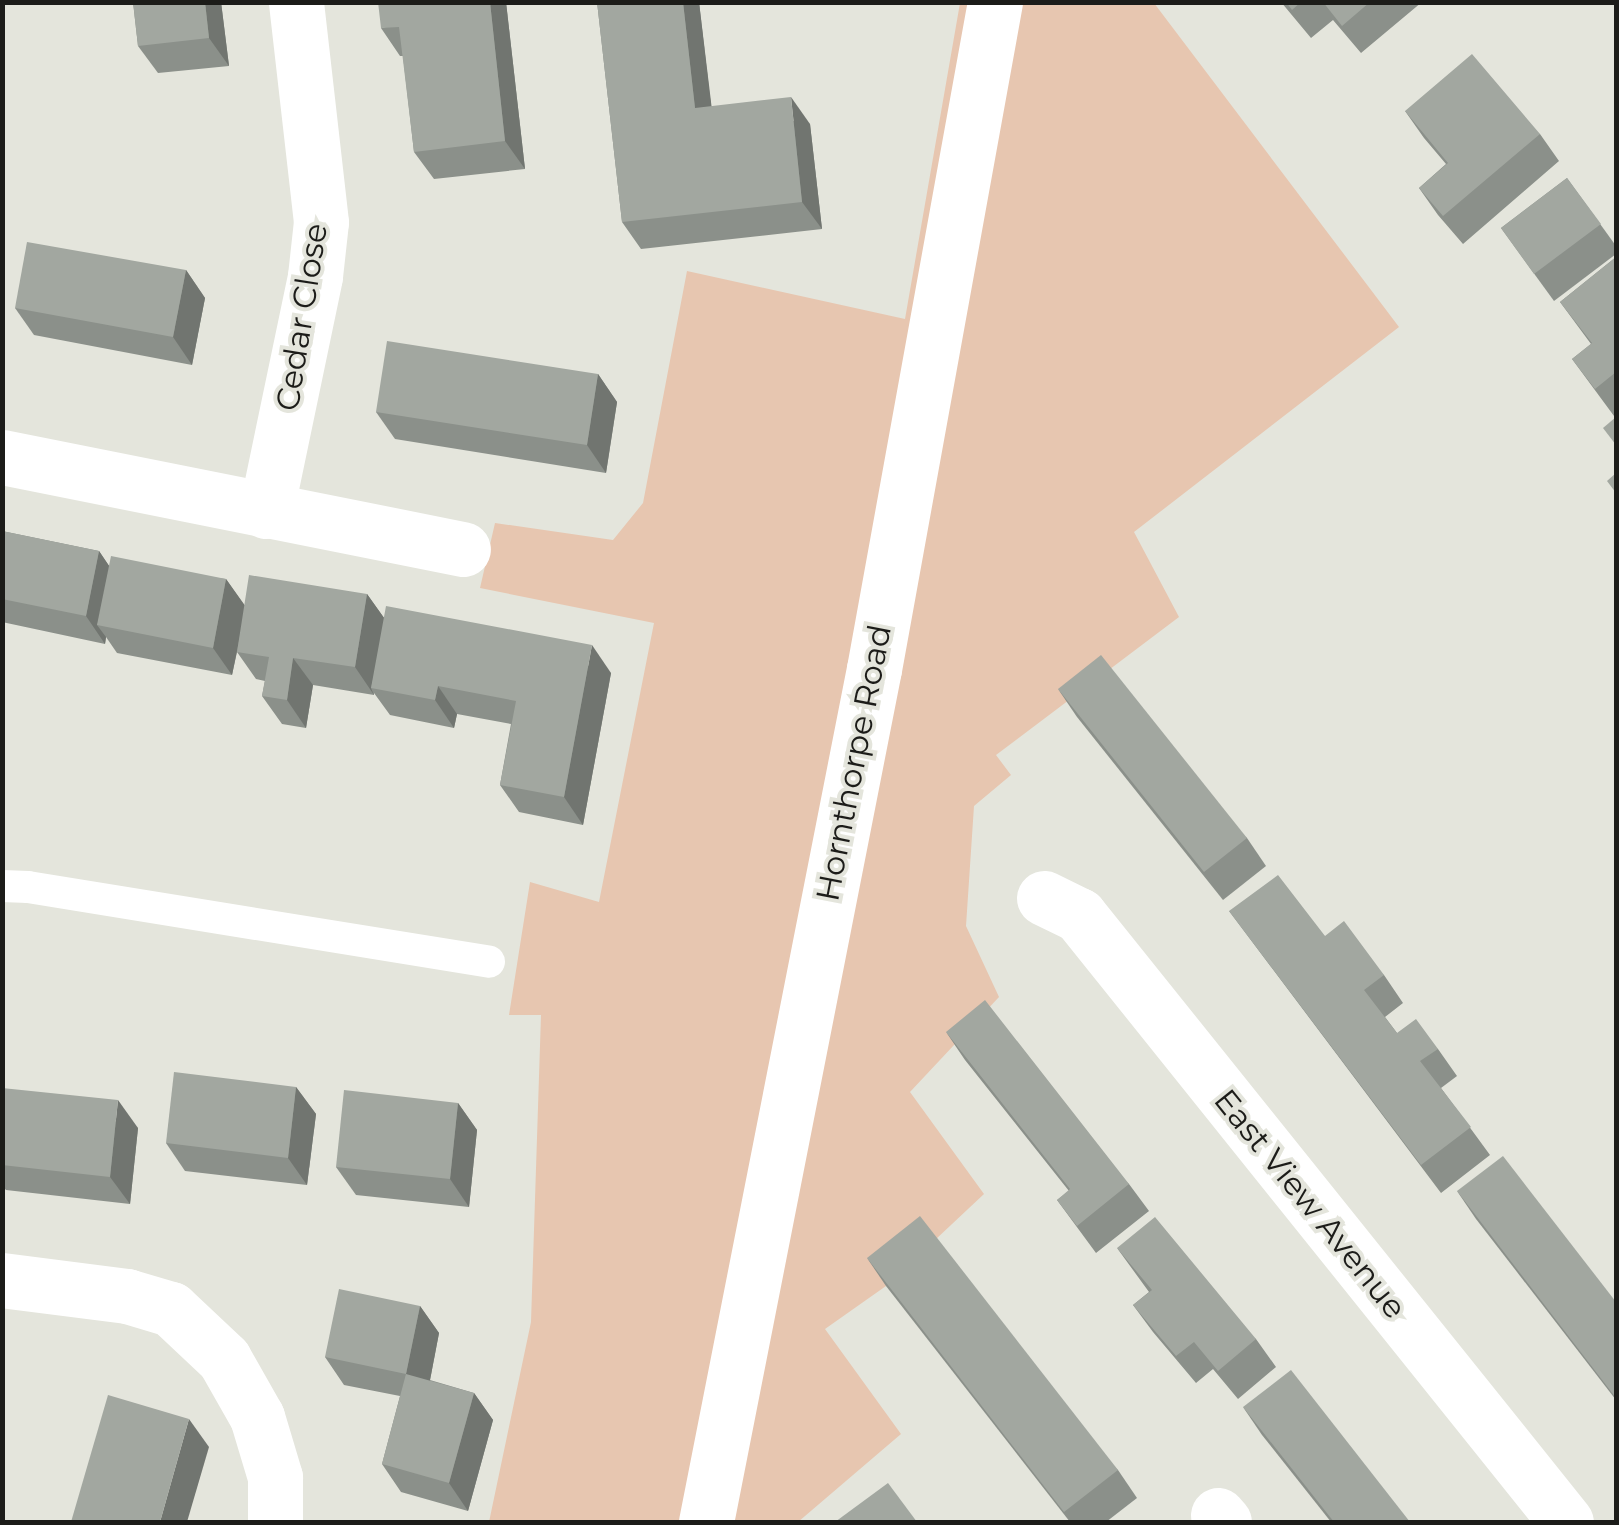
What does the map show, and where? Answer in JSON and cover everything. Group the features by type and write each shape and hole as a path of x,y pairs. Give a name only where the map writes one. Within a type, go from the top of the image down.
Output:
{"street":[{"name":"Cedar Close","path":"266,511 316,276 321,222 296,2"},
{"name":"Hornthorpe Road","path":"706,1522 874,669 995,2"},
{"path":"2,457 463,549"},
{"name":"East View Avenue","path":"1044,898 1079,915 1566,1522"},
{"path":"2,1280 127,1296 171,1310 224,1359 258,1417 275,1477 275,1522"}],"lane":[{"path":"2,886 28,886 489,962"}],"shaded area":[{"path":"960,3 1154,3 1399,327 1134,532 1179,617 996,755 1011,775 974,806 966,926 999,997 910,1092 984,1194 886,1286 825,1329 901,1434 798,1522 489,1522 531,1322 541,1015 509,1015 530,882 599,902 654,623 480,588 495,523 613,540 643,503 687,271 905,319"}],"building":[{"path":"133,2 205,2 209,38 138,46"},
{"path":"378,2 490,2 505,141 414,152 399,27 381,28"},
{"path":"597,2 683,2 695,108 791,97 802,202 622,222"},
{"path":"1323,2 1370,2 1342,26"},
{"path":"1472,54 1540,134 1443,216 1419,188 1448,163 1405,111"},
{"path":"1567,178 1601,224 1534,274 1501,228"},
{"path":"27,242 186,270 173,337 15,308"},
{"path":"1616,257 1616,372 1595,389 1572,359 1592,343 1560,302"},
{"path":"387,341 598,374 587,445 376,412"},
{"path":"1616,417 1616,445 1603,428"},
{"path":"1616,473 1616,493 1607,481"},
{"path":"2,531 99,551 86,616 2,599"},
{"path":"111,556 226,579 213,648 97,625"},
{"path":"249,575 367,594 355,667 293,658 287,700 262,696 269,657 237,652"},
{"path":"386,606 592,645 564,797 500,785 516,701 438,686 435,700 371,688"},
{"path":"1101,655 1247,838 1204,872 1058,689"},
{"path":"1278,875 1325,936 1344,921 1384,975 1364,990 1397,1033 1416,1019 1438,1049 1420,1061 1471,1127 1421,1165 1229,911"},
{"path":"985,1000 1129,1184 1077,1226 1057,1200 1070,1189 946,1032"},
{"path":"174,1072 296,1087 288,1158 166,1143"},
{"path":"2,1088 118,1100 110,1177 2,1165"},
{"path":"344,1090 458,1103 450,1179 336,1167"},
{"path":"1503,1156 1616,1302 1616,1398 1457,1191"},
{"path":"920,1216 1118,1470 1064,1512 867,1258"},
{"path":"1155,1217 1256,1339 1218,1371 1194,1342 1176,1356 1133,1305 1152,1290 1117,1248"},
{"path":"339,1289 420,1306 406,1374 325,1357"},
{"path":"1291,1370 1410,1522 1334,1522 1243,1407"},
{"path":"406,1374 474,1393 449,1483 382,1464"},
{"path":"108,1395 189,1419 160,1522 71,1522"},
{"path":"888,1483 917,1522 835,1522"}]}
